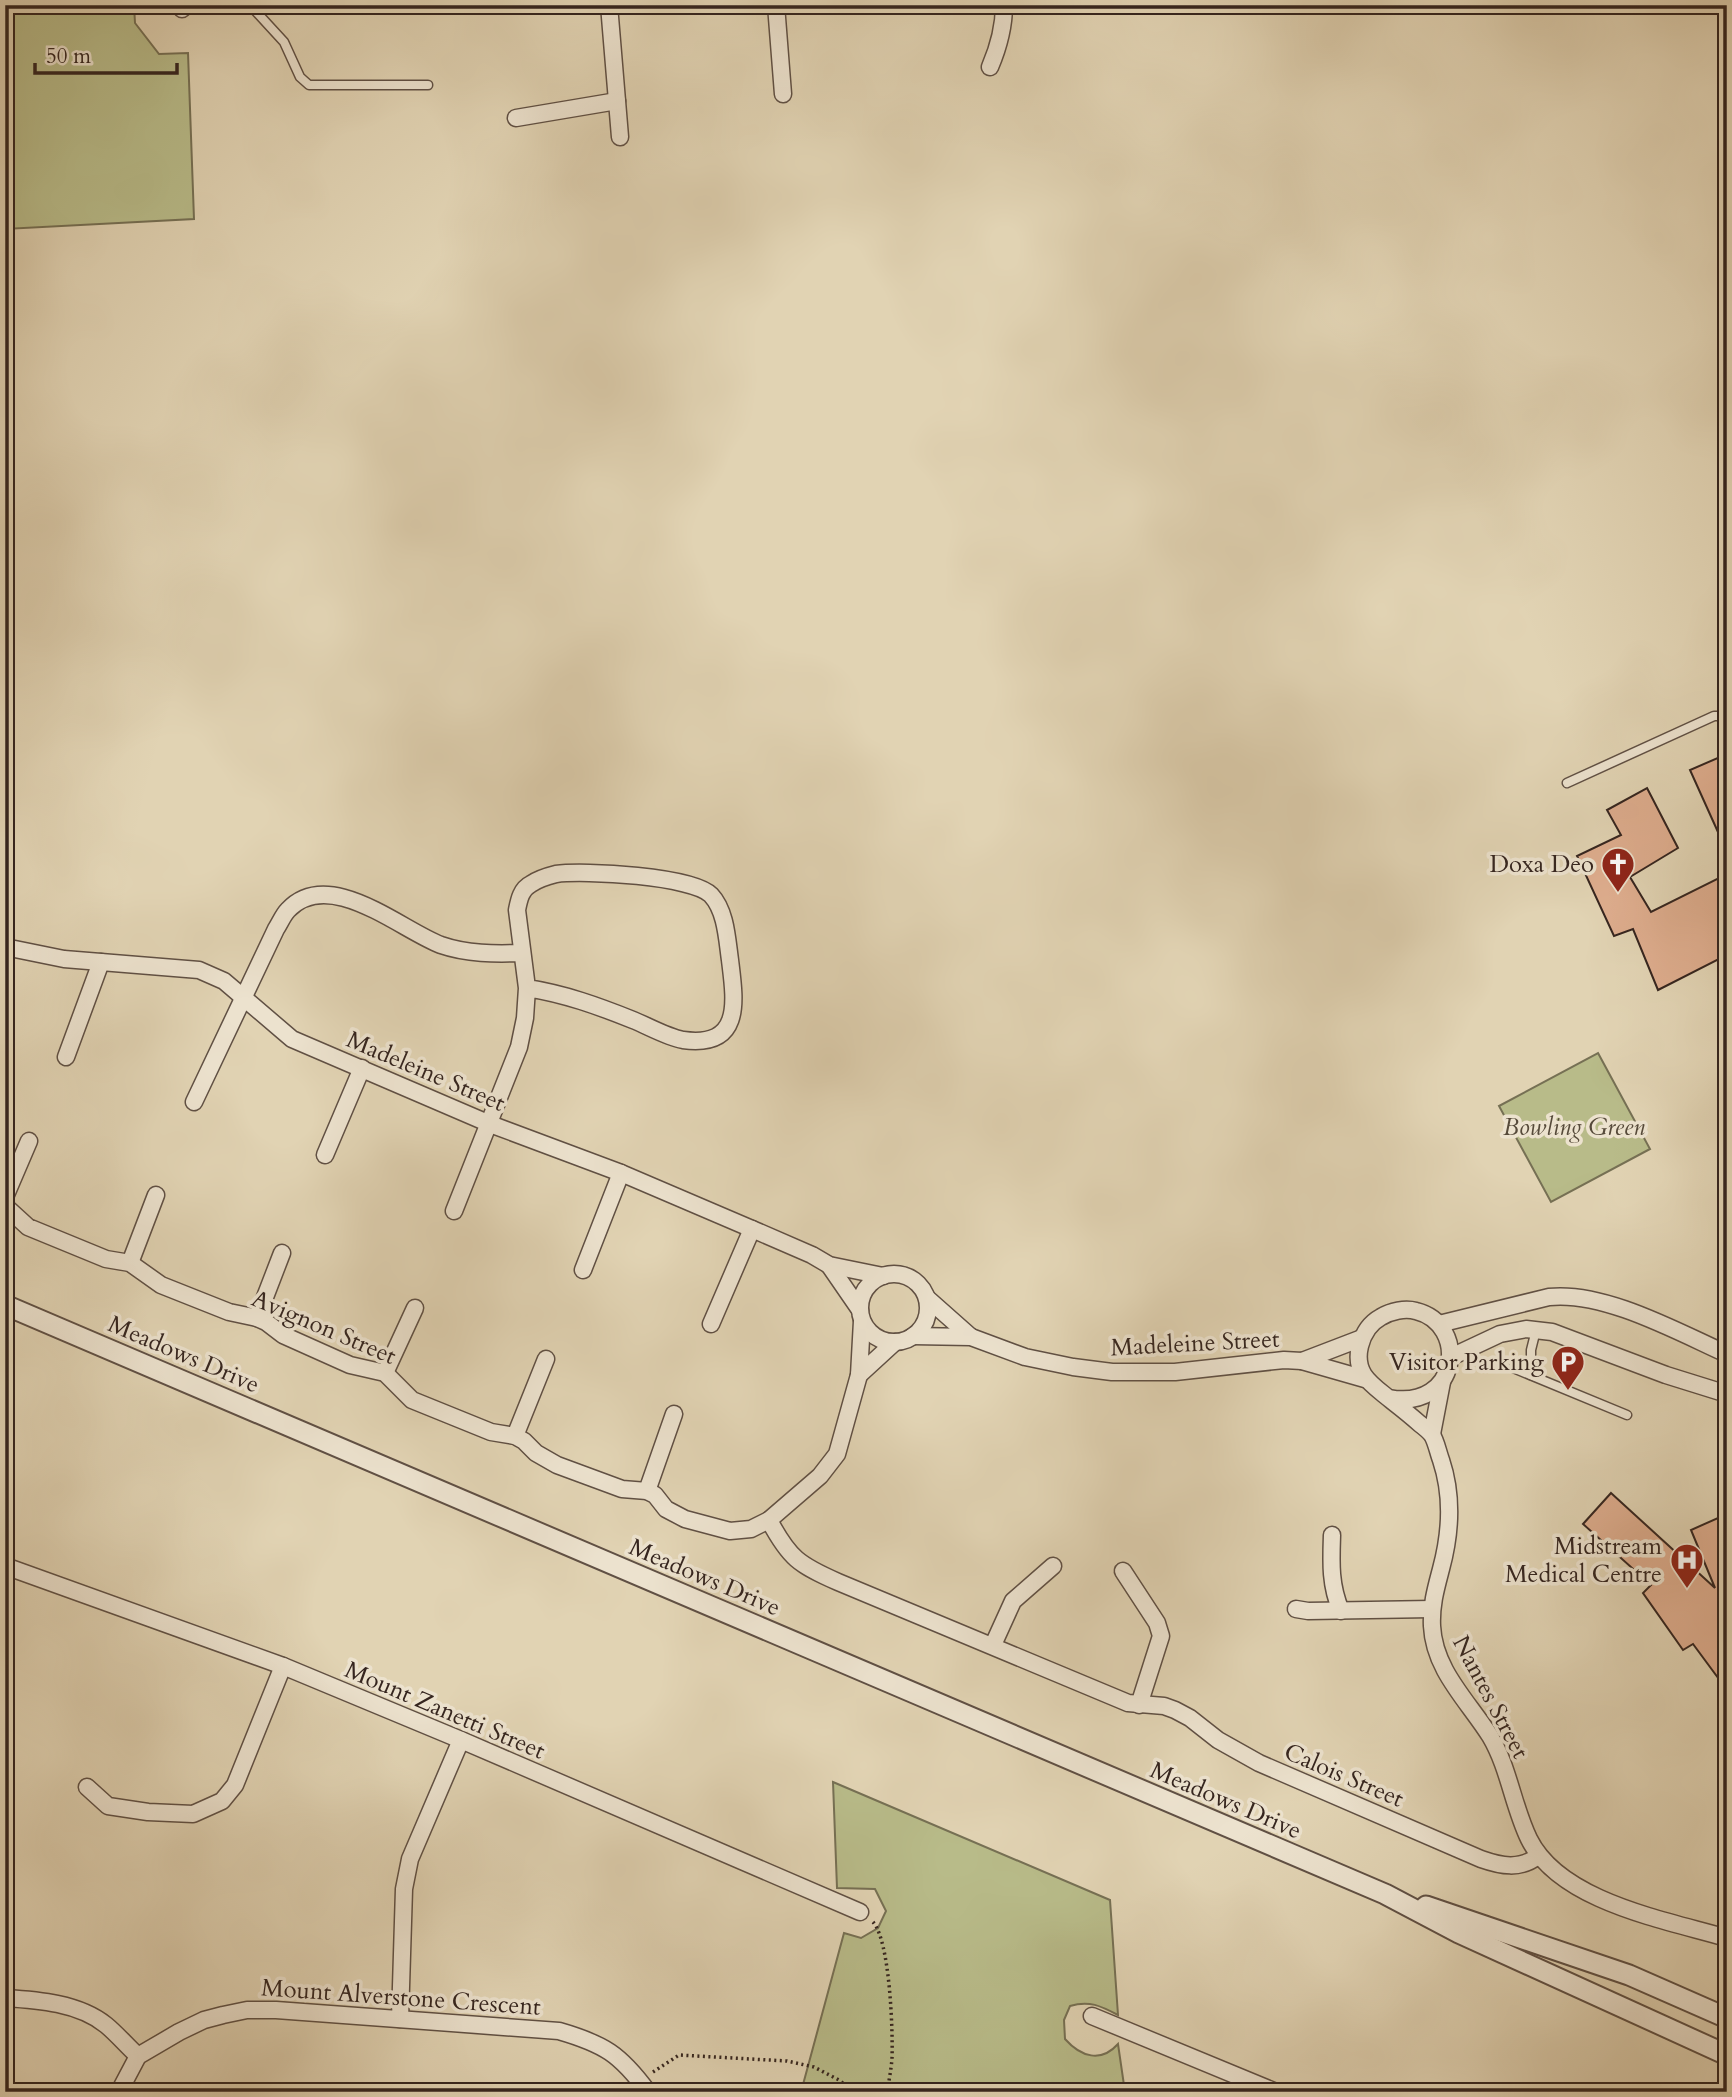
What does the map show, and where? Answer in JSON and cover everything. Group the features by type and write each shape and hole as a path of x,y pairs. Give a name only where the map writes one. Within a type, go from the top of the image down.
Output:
{"street":[{"path":"609,5 620,137"},
{"path":"776,5 783,94"},
{"path":"990,67 1002,34 1004,5"},
{"path":"516,118 617,102"},
{"path":"454,1211 519,1047 527,988 517,910 519,897 528,885 557,874 600,873 680,881 710,893 719,905 727,936 735,1000 733,1017 724,1030 715,1036 682,1040 578,998 527,988"},
{"path":"194,1102 276,929 287,911 300,901 317,896 339,897 362,903 420,936 444,946 474,952 522,953"},
{"name":"Madeleine Street","path":"5,947 64,959 199,970 224,981 292,1039 490,1124 621,1173 812,1255 829,1265 883,1276 905,1276 914,1281 927,1298 971,1337"},
{"path":"66,1057 101,962"},
{"path":"325,1155 362,1068"},
{"path":"5,1197 29,1141"},
{"path":"583,1270 621,1173"},
{"path":"130,1263 156,1195"},
{"name":"Avignon Street","path":"5,1206 28,1227 106,1259 130,1263 161,1284 229,1312 267,1322 283,1335 350,1365 385,1373 412,1400 491,1432 515,1436 557,1465 622,1489 647,1491"},
{"path":"711,1324 752,1229"},
{"path":"257,1318 282,1253"},
{"name":"Madeleine Street","path":"829,1265 868,1330 877,1337 895,1342 913,1336 971,1337 1025,1357 1112,1372 1175,1372 1283,1360 1302,1362 1366,1379 1376,1391 1389,1398"},
{"path":"674,1414 647,1491 655,1495 666,1509 685,1519 708,1526 730,1531 751,1529 769,1520 820,1476 837,1454 859,1376 861,1298 866,1288 883,1276"},
{"path":"1389,1398 1405,1401 1420,1399 1442,1382 1451,1357 1448,1339 1439,1324 1549,1297 1587,1298 1654,1322 1727,1354"},
{"path":"913,1336 926,1320 927,1298"},
{"name":"Meadows Drive","path":"5,1305 1385,1894 1459,1933 1727,2056"},
{"path":"385,1373 415,1308"},
{"name":"Madeleine Street","path":"1302,1362 1362,1338 1378,1318 1390,1312 1416,1311 1439,1324"},
{"path":"1451,1357 1500,1334 1526,1329 1552,1332 1666,1376 1727,1394"},
{"path":"1362,1338 1360,1364 1366,1379"},
{"path":"859,1376 895,1342"},
{"path":"515,1436 546,1359"},
{"name":"Nantes Street","path":"1442,1382 1432,1434 1447,1481 1449,1531 1432,1609 1432,1630 1438,1656 1452,1682 1497,1749 1518,1811 1538,1856 1564,1878 1593,1896 1727,1938"},
{"path":"1389,1398 1432,1434"},
{"name":"Calois Street","path":"769,1520 782,1545 793,1558 813,1571 1128,1703 1164,1706 1175,1710 1250,1758 1481,1859 1508,1866 1530,1862 1538,1856"},
{"path":"1332,1535 1331,1578 1341,1611"},
{"name":"Mount Zanetti Street","path":"5,1566 283,1666 860,1912"},
{"path":"993,1645 1013,1601 1054,1566"},
{"path":"1123,1572 1157,1623 1161,1636 1139,1705"},
{"path":"1296,1609 1432,1609"},
{"path":"87,1787 108,1806 148,1812 193,1814 222,1801 234,1785 283,1666"},
{"path":"400,2019 404,1889 410,1859 461,1740"},
{"name":"Meadows Drive","path":"1385,1894 1467,1918 1629,1975 1727,2018"},
{"path":"5,1998 50,2003 86,2012 104,2023 138,2056 119,2092"},
{"name":"Mount Alverstone Crescent","path":"138,2056 204,2020 247,2010 400,2019 559,2031 590,2040 614,2052 644,2086"},
{"path":"1092,2016 1276,2092"},
{"path":"1657,2023 1727,2062"},
{"path":"1231,2092 1237,2076"}],"lane":[{"path":"250,5 284,42 300,77 309,85 428,85"},
{"path":"1567,783 1714,716 1727,716"},
{"path":"1531,1375 1531,1350 1536,1330"},
{"path":"1513,1368 1627,1415"}],"path":[{"path":"860,1912 876,1925 887,1968 892,2059 887,2092"},
{"path":"644,2086 679,2054 787,2061 814,2067 839,2080 854,2092"}],"green space":[{"path":"5,5 134,5 135,23 159,54 188,53 194,219 5,229"},
{"name":"Bowling Green","path":"1598,1053 1650,1149 1551,1202 1499,1106"},
{"path":"833,1782 1110,1900 1118,2015 1095,2005 1070,2006 1064,2020 1065,2039 1084,2054 1098,2056 1118,2044 1125,2092 801,2092 844,1933 861,1938 878,1928 886,1911 875,1889 837,1888"}],"building":[{"path":"1727,754 1727,852 1690,770"},
{"name":"Doxa Deo","path":"1647,788 1678,848 1630,877 1651,912 1727,874 1727,955 1658,990 1633,929 1614,936 1577,856 1621,835 1607,810"},
{"name":"Midstream Medical Centre","path":"1611,1493 1715,1588 1691,1530 1727,1514 1727,1690 1693,1644 1683,1650 1643,1593 1651,1585 1583,1524"}],"place":[{"name":"Doxa Deo","path":"1618,894"},
{"name":"Visitor Parking","path":"1568,1392"},
{"name":"Midstream Medical Centre","path":"1687,1590"}]}
